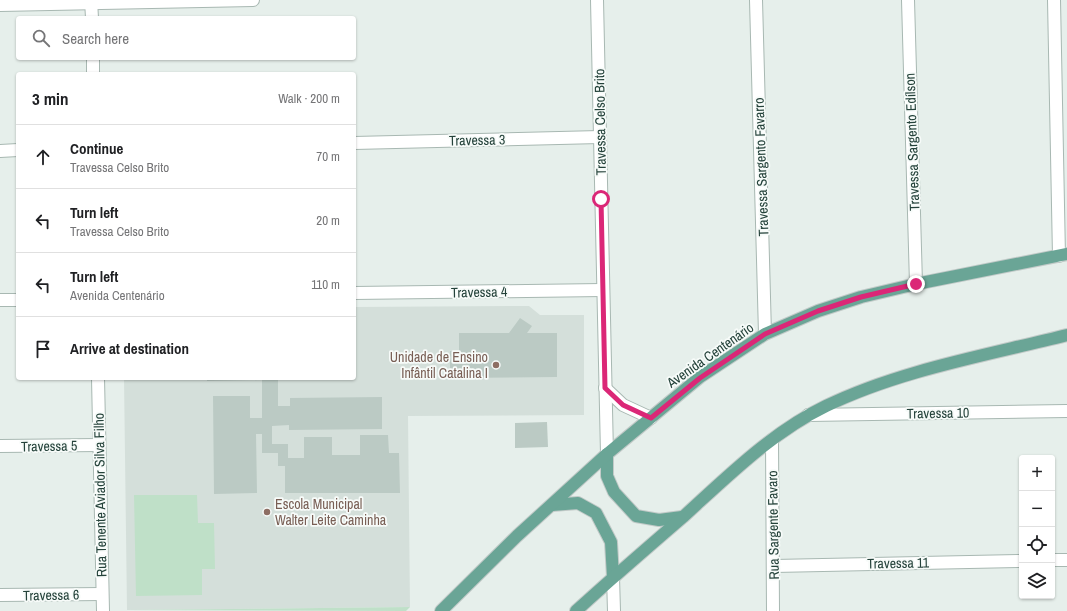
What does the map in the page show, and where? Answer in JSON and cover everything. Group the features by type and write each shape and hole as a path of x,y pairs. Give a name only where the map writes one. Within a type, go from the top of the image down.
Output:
{"main road":[{"name":"Avenida Centenário","path":"441,611 607,454 700,378 765,334 818,311 861,297 916,284 1063,255"},
{"path":"576,611 613,577 772,440 808,415 855,393 892,380 1067,335"},
{"path":"607,454 607,476 614,492 636,516 659,520 682,517"},
{"path":"552,505 578,503 596,513 611,542 613,577"}],"street":[{"path":"0,5 91,2 253,0"},
{"name":"Travessa Celso Brito","path":"597,0 607,454"},
{"name":"Travessa Sargento Favarro","path":"756,0 765,334"},
{"name":"Travessa Sargento Edílson","path":"908,0 916,284"},
{"path":"1054,0 1063,255"},
{"path":"91,2 92,16"},
{"path":"93,60 93,72"},
{"name":"Travessa 3","path":"356,143 600,137"},
{"path":"0,151 16,150"},
{"name":"Travessa 4","path":"356,293 603,290"},
{"path":"0,300 16,300"},
{"name":"Rua Tenente Aviador Silva Filho","path":"98,380 103,611"},
{"path":"605,388 623,405 651,418"},
{"name":"Travessa 10","path":"808,415 1067,411"},
{"name":"Rua Sargente Favaro","path":"772,440 774,611"},
{"name":"Travessa 5","path":"0,446 99,445"},
{"path":"1055,560 1067,560"},
{"name":"Travessa 11","path":"774,566 1019,561"},
{"path":"613,577 614,611"},
{"name":"Travessa 6","path":"0,595 102,594"}],"shaded area":[{"name":"Escola Municipal Walter Leite Caminha","path":"529,306 540,315 584,315 584,415 408,416 410,607 127,610 124,380 356,380 356,307"}],"green space":[{"path":"134,495 197,495 198,523 214,523 215,569 202,569 202,595 136,596"},
{"path":"410,607 406,611 127,610"}],"building":[{"path":"520,318 532,326 527,333 557,333 557,377 450,378 450,351 459,351 459,333 509,333"},
{"path":"207,380 262,380 207,381"},
{"path":"262,380 278,380 278,406 290,406 290,398 382,397 382,429 289,430 289,425 272,426 272,444 288,444 288,458 304,458 304,437 332,437 332,455 360,455 360,435 388,435 389,453 399,453 400,493 285,493 285,466 278,466 278,453 262,453 262,434 256,434 257,493 214,494 213,396 250,396 250,418 262,418"},
{"path":"547,422 548,447 515,448 515,423"}],"place":[{"name":"Unidade de Ensino Infântil Catalina I","path":"496,365"},
{"name":"Escola Municipal Walter Leite Caminha","path":"267,512"}],"route":[{"path":"601,199 605,388 623,405 651,418 690,385 765,334 818,311 861,297 916,284"}]}
